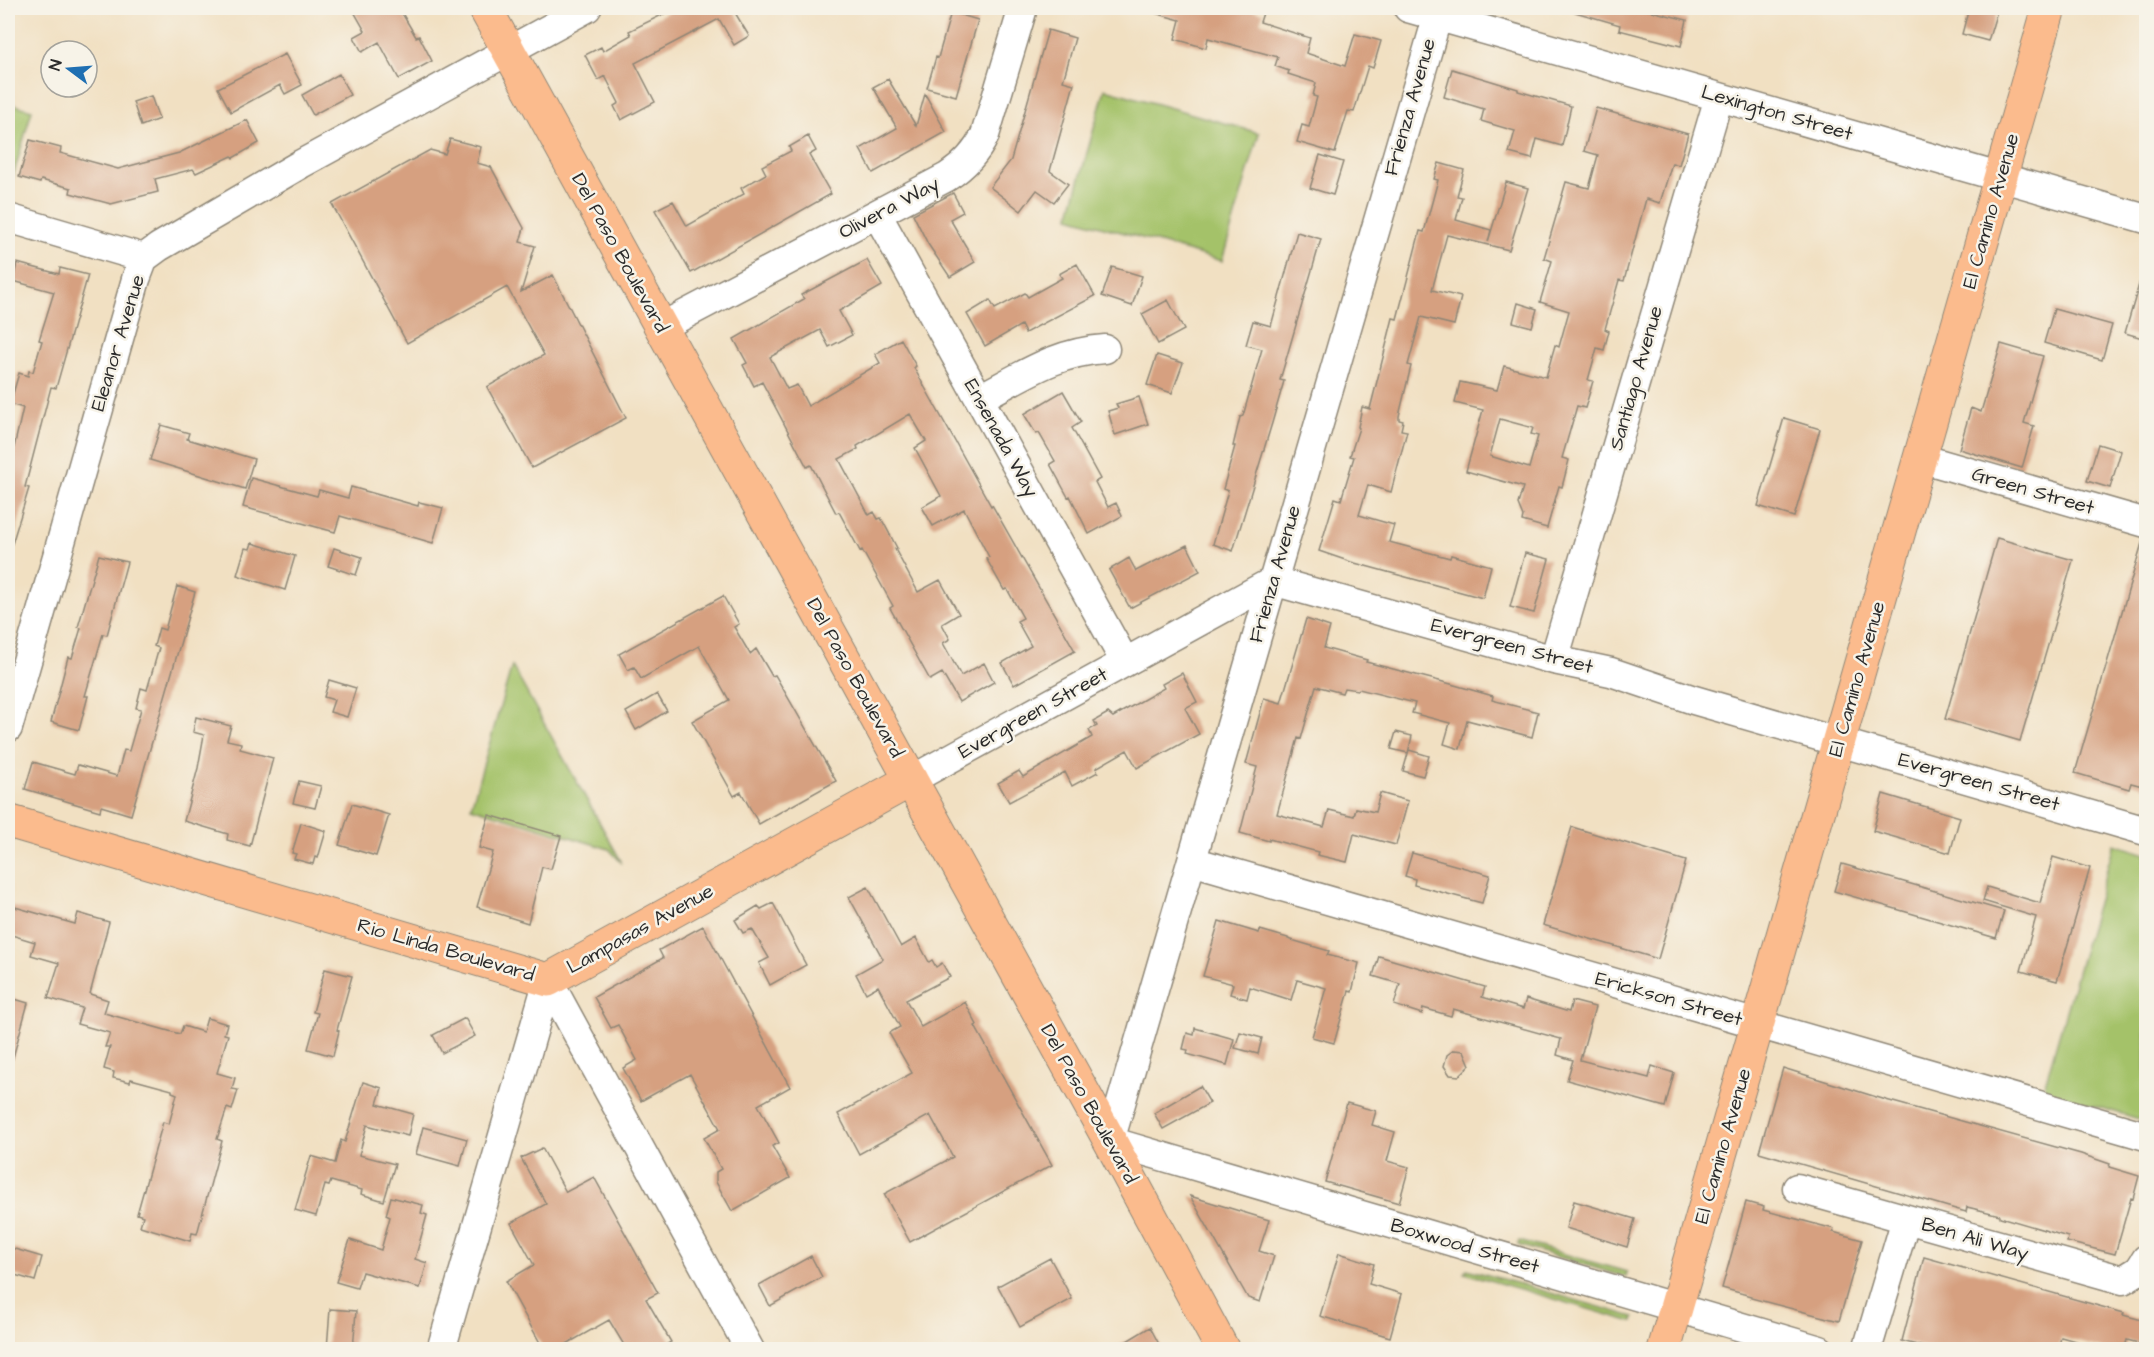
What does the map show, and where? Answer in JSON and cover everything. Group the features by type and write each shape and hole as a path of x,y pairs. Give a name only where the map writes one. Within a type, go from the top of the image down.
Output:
{"main road":[{"name":"Del Paso Boulevard","path":"485,8 1223,1350"},
{"name":"El Camino Avenue","path":"1664,1350 2049,8"},
{"name":"Lampasas Avenue","path":"548,980 911,780"},
{"name":"Rio Linda Boulevard","path":"8,821 548,980"}],"street":[{"name":"Eleanor Avenue","path":"8,728 123,323 144,258 301,164 587,8"},
{"name":"Olivera Way","path":"661,327 959,169 978,148 985,135 1023,8"},
{"name":"Lexington Street","path":"1408,8 1438,12 1719,97 2146,219"},
{"name":"Frienza Avenue","path":"1110,1141 1438,12"},
{"name":"Santiago Avenue","path":"1554,660 1719,97"},
{"name":"Ensenada Way","path":"877,214 1125,662"},
{"path":"8,218 144,258"},
{"path":"980,398 1064,355 1105,349"},
{"name":"Green Street","path":"1920,458 2146,523"},
{"name":"Evergreen Street","path":"911,780 1273,581 1554,660 1611,672 1694,700 2146,831"},
{"name":"Erickson Street","path":"1192,861 2146,1136"},
{"name":"Lampasas Avenue","path":"441,1350 548,980"},
{"name":"Rio Linda Boulevard","path":"548,980 750,1350"},
{"name":"Boxwood Street","path":"1110,1141 1820,1350"},
{"name":"Ben Ali Way","path":"1797,1188 2123,1280 2139,1270 2146,1259"},
{"path":"1867,1350 1906,1219"}],"green space":[{"path":"1105,89 1259,133 1222,261 1069,217"},
{"path":"8,103 32,110 8,194"},
{"path":"512,666 621,862 609,849 471,807"},
{"path":"2114,844 2146,854 2146,1121 2043,1091"},
{"path":"1519,1241 1627,1272 1626,1277 1518,1245"},
{"path":"1467,1269 1634,1317 1633,1322 1465,1273"}],"building":[{"path":"352,8 399,8 416,37 419,36 432,61 399,79 379,42 362,52 354,37 365,31"},
{"path":"676,8 740,8 734,11 749,36 734,45 719,19 635,63 655,102 621,120 614,106 619,103 605,76 598,80 585,55 601,47 603,51 631,35 629,31"},
{"path":"1152,8 1244,8 1263,13 1260,22 1310,38 1306,53 1345,66 1355,34 1381,41 1373,68 1368,66 1354,112 1348,111 1335,153 1297,142 1302,125 1309,127 1317,97 1313,96 1316,83 1288,74 1289,71 1275,66 1278,57 1208,38 1206,48 1175,39 1180,20 1151,12"},
{"path":"1575,8 1647,8 1647,10 1687,20 1681,46 1619,30 1620,25 1575,12"},
{"path":"1969,8 1998,8 1988,41 1962,34"},
{"path":"951,12 978,20 956,96 927,88"},
{"path":"1048,30 1075,38 1063,81 1074,84 1050,171 1068,184 1054,202 1037,190 1021,211 990,187 1011,160"},
{"path":"285,54 302,85 285,94 280,85 231,112 218,88"},
{"path":"1452,69 1571,106 1562,146 1537,139 1532,159 1509,153 1515,131 1481,121 1484,109 1444,97"},
{"path":"339,74 350,95 313,115 302,95"},
{"path":"888,79 916,126 925,94 946,132 873,173 860,149 897,128 873,87"},
{"path":"151,96 159,119 141,126 133,102"},
{"path":"1596,108 1688,134 1679,165 1672,163 1660,203 1646,199 1624,281 1619,280 1605,329 1609,331 1604,350 1597,348 1588,380 1593,381 1585,408 1577,406 1562,458 1569,460 1547,528 1522,521 1523,516 1518,504 1523,487 1466,471 1483,410 1455,403 1460,382 1497,390 1504,366 1546,377 1555,345 1559,347 1569,311 1540,302 1552,261 1544,258 1566,182 1589,188 1598,155 1584,151","holes":["1500,419 1533,428 1531,434 1538,436 1529,468 1490,456"]},
{"path":"247,120 259,143 233,158 232,156 196,173 193,169 155,179 158,192 111,204 70,193 71,188 19,177 30,140 61,148 60,153 118,169 179,153"},
{"path":"808,136 816,151 809,155 831,194 691,273 655,210 673,201 687,226 744,194 741,188 766,174 762,166 791,151 789,147"},
{"path":"450,139 481,147 477,163 491,167 524,228 520,242 535,246 521,292 553,275 626,418 532,468 487,387 544,355 507,287 407,343 332,204 430,150 445,154"},
{"path":"1320,155 1343,162 1333,195 1310,188"},
{"path":"1439,163 1464,170 1457,196 1462,197 1456,220 1491,230 1488,242 1506,182 1528,188 1509,250 1447,235 1432,290 1461,297 1454,325 1421,317 1408,365 1411,366 1399,416 1399,420 1403,421 1401,430 1407,431 1391,492 1368,485 1359,515 1394,525 1389,542 1491,566 1483,598 1319,551 1335,498 1341,500 1354,457 1350,456 1359,428 1362,407 1370,409 1393,318 1397,319 1420,231 1424,232 1438,180 1434,179"},
{"path":"953,193 963,212 950,219 975,262 950,277 928,244 913,214"},
{"path":"1297,232 1321,239 1280,380 1284,381 1233,551 1213,544 1228,491 1223,489 1240,417 1243,416 1262,349 1246,345 1253,321 1271,326"},
{"path":"867,260 882,286 839,311 852,335 829,347 820,330 770,357 787,389 797,385 808,406 880,363 875,354 901,339 916,366 914,368 1075,651 1014,685 1002,663 1031,646 1017,621 1023,618 986,558 989,557 964,509 933,526 922,507 941,496 915,448 926,441 910,414 839,459 869,515 874,512 878,519 881,518 918,592 940,580 959,614 942,624 950,639 943,643 961,676 984,663 994,682 959,702 942,673 930,680 890,608 893,606 862,550 860,551 839,512 836,513 811,465 807,467 762,382 754,386 743,365 747,363 734,339 804,299 801,295"},
{"path":"17,263 59,274 60,268 88,275 56,388 51,387 25,487 29,488 12,544 8,544 8,450 13,452 23,408 10,404 19,373 28,376 29,371 33,372 42,341 39,340 54,292 13,281"},
{"path":"1077,264 1095,296 1025,333 1021,325 985,346 967,314 990,300 995,309 1025,293 1028,297 1062,278 1059,274"},
{"path":"1112,267 1142,276 1132,306 1102,296"},
{"path":"2142,274 2146,275 2146,339 2125,333"},
{"path":"1168,300 1184,330 1158,344 1142,314"},
{"path":"1518,303 1537,309 1532,327 1513,322"},
{"path":"2054,309 2112,325 2102,360 2044,343"},
{"path":"2001,344 2043,356 2024,423 2034,426 2022,468 1959,449 1971,408 1981,412"},
{"path":"1157,355 1183,363 1172,393 1147,385"},
{"path":"1063,391 1081,422 1072,428 1100,479 1095,482 1108,507 1116,503 1122,516 1089,534 1070,496 1068,497 1050,464 1055,461 1039,433 1036,434 1024,414"},
{"path":"1139,397 1148,424 1115,435 1108,411 1118,408 1116,404"},
{"path":"1784,418 1820,429 1794,517 1758,506"},
{"path":"161,425 189,433 187,439 254,459 245,489 150,460"},
{"path":"2098,444 2121,451 2110,488 2087,481"},
{"path":"251,478 317,496 319,490 348,498 351,487 418,506 419,502 443,508 433,543 340,516 335,532 243,507"},
{"path":"1997,538 2073,560 2020,741 1945,719"},
{"path":"252,543 295,556 285,590 237,575 245,548 250,549"},
{"path":"2142,543 2146,544 2146,787 2131,783 2129,789 2075,773"},
{"path":"1187,545 1200,571 1130,608 1109,570 1129,558 1136,571"},
{"path":"334,548 362,557 356,575 328,566"},
{"path":"1525,553 1549,559 1534,613 1510,607"},
{"path":"99,555 127,562 107,635 103,634 85,696 88,696 79,730 51,722 68,657 72,658 81,628 78,627"},
{"path":"177,586 195,592 131,815 101,806 100,811 25,789 33,762 75,774 78,765 117,776 124,750 129,751 141,709 136,708 141,688 147,690 159,648 154,646 159,628 165,630"},
{"path":"723,596 739,624 734,627 750,654 756,649 772,676 775,675 836,781 759,824 741,792 734,796 692,721 729,700 699,646 641,679 634,667 628,670 619,654"},
{"path":"1306,619 1330,627 1324,648 1367,660 1366,662 1493,696 1492,700 1538,712 1532,737 1467,720 1460,749 1444,744 1450,723 1412,713 1415,703 1359,689 1344,688 1342,693 1316,686 1301,739 1298,738 1277,814 1324,827 1329,810 1354,816 1356,808 1375,812 1380,793 1408,801 1396,845 1354,834 1347,862 1317,855 1318,852 1240,833 1257,767 1246,764 1264,698 1281,703"},
{"path":"1182,673 1197,702 1185,708 1199,734 1137,768 1127,750 1096,768 1098,772 1072,786 1065,772 1009,802 998,783 1019,771 1023,777 1092,737 1089,730 1097,726 1094,721 1108,713 1113,717 1164,688 1162,684"},
{"path":"329,680 356,688 347,717 330,712 334,700 324,697"},
{"path":"657,694 667,711 636,730 626,712"},
{"path":"196,717 231,726 227,740 241,743 240,749 273,758 250,846 227,840 228,834 184,821 204,735 193,732"},
{"path":"1396,732 1412,736 1408,753 1391,749"},
{"path":"1409,750 1429,756 1423,776 1403,771"},
{"path":"299,781 321,786 315,808 293,803"},
{"path":"1883,794 1960,817 1950,853 1873,831"},
{"path":"352,804 389,815 376,856 339,845"},
{"path":"489,815 561,836 551,869 542,867 528,923 477,907 493,852 479,848"},
{"path":"301,823 326,831 318,858 315,857 313,864 294,859 296,854 292,853"},
{"path":"1572,827 1686,861 1658,959 1543,925"},
{"path":"1412,853 1490,875 1482,903 1414,885 1415,879 1405,876"},
{"path":"2053,857 2090,868 2057,981 2021,971 2036,917 1983,901 1987,887 2040,903"},
{"path":"1842,864 2004,911 1996,938 1834,891"},
{"path":"868,887 901,947 916,938 929,962 932,960 936,967 942,963 950,977 906,1000 921,1027 965,1002 977,1025 975,1026 1052,1165 910,1242 884,1194 953,1157 930,1115 859,1154 838,1114 912,1073 889,1033 900,1027 878,986 866,993 856,974 883,959 849,897"},
{"path":"773,903 806,965 770,985 759,963 769,958 752,929 743,933 735,920 758,906 761,909"},
{"path":"8,905 75,924 78,913 109,922 90,994 108,1000 104,1013 180,1034 183,1026 203,1032 207,1018 227,1024 224,1034 228,1035 217,1073 235,1078 232,1089 238,1090 232,1110 227,1108 217,1139 222,1141 197,1234 192,1233 190,1241 140,1226 143,1216 137,1214 163,1122 169,1124 177,1094 172,1090 131,1079 130,1082 113,1078 114,1072 104,1069 110,1047 105,1047 110,1033 77,1024 82,1008 48,998 59,963 31,955 35,942 8,934"},
{"path":"1219,921 1259,933 1260,930 1288,938 1329,951 1327,955 1359,963 1352,992 1349,991 1334,1043 1312,1037 1326,988 1297,980 1291,1000 1250,987 1247,999 1230,994 1233,984 1203,976"},
{"path":"703,926 790,1087 758,1105 779,1143 772,1146 790,1178 732,1211 716,1182 716,1172 721,1169 704,1138 720,1129 690,1074 641,1101 623,1068 637,1060 618,1025 611,1028 594,997 663,958 659,950"},
{"path":"1379,956 1485,987 1482,997 1523,1009 1526,999 1569,1012 1572,1001 1595,1007 1580,1060 1649,1078 1652,1066 1674,1073 1665,1107 1567,1080 1573,1060 1557,1055 1561,1039 1453,1009 1451,1016 1423,1008 1422,1014 1394,1005 1400,984 1373,976"},
{"path":"325,969 352,976 337,1030 339,1031 333,1056 308,1049 318,1013 313,1012"},
{"path":"8,997 28,1003 12,1061 8,1060"},
{"path":"465,1018 475,1036 442,1053 433,1035"},
{"path":"1195,1028 1234,1039 1227,1065 1187,1054 1188,1050 1183,1049 1187,1033 1194,1035"},
{"path":"1240,1032 1262,1038 1258,1054 1235,1048"},
{"path":"1454,1050 1464,1051 1470,1065 1459,1076 1450,1075 1444,1066 1447,1055"},
{"path":"1783,1068 1886,1100 2081,1154 2110,1164 2109,1167 2139,1176 2115,1254 2067,1242 2068,1237 2000,1217 2000,1215 1967,1207 1966,1212 1759,1152"},
{"path":"363,1082 382,1088 377,1104 413,1114 408,1136 367,1125 359,1155 395,1164 384,1201 361,1194 362,1190 331,1181 329,1186 325,1185 316,1216 295,1210 311,1156 335,1163 341,1140 345,1142"},
{"path":"1200,1086 1210,1103 1163,1129 1154,1113"},
{"path":"1347,1103 1376,1111 1372,1125 1395,1132 1387,1161 1409,1167 1399,1203 1325,1182"},
{"path":"423,1127 467,1139 460,1166 416,1154"},
{"path":"542,1148 566,1192 594,1177 658,1293 646,1299 671,1342 657,1350 627,1350 609,1320 556,1350 544,1350 506,1281 534,1265 511,1223 546,1204 521,1158"},
{"path":"1190,1196 1269,1220 1259,1251 1274,1256 1260,1302 1248,1298"},
{"path":"391,1197 423,1205 421,1213 427,1215 415,1259 427,1263 420,1288 362,1272 357,1288 336,1282 350,1240 381,1250 390,1217 386,1215"},
{"path":"1574,1201 1635,1219 1627,1247 1566,1228"},
{"path":"1746,1202 1764,1207 1763,1210 1834,1229 1833,1232 1862,1240 1839,1321 1722,1288"},
{"path":"8,1247 42,1257 35,1281 8,1273"},
{"path":"1339,1253 1374,1264 1369,1284 1402,1294 1390,1337 1320,1316"},
{"path":"811,1256 822,1277 770,1306 759,1285"},
{"path":"1924,1257 2146,1321 2146,1345 2127,1340 2124,1350 2107,1350 2061,1337 2058,1350 1935,1350 1902,1341"},
{"path":"1050,1258 1072,1299 1020,1327 998,1286"},
{"path":"330,1309 356,1311 353,1350 327,1349"},
{"path":"1150,1327 1162,1350 1112,1350"}]}
